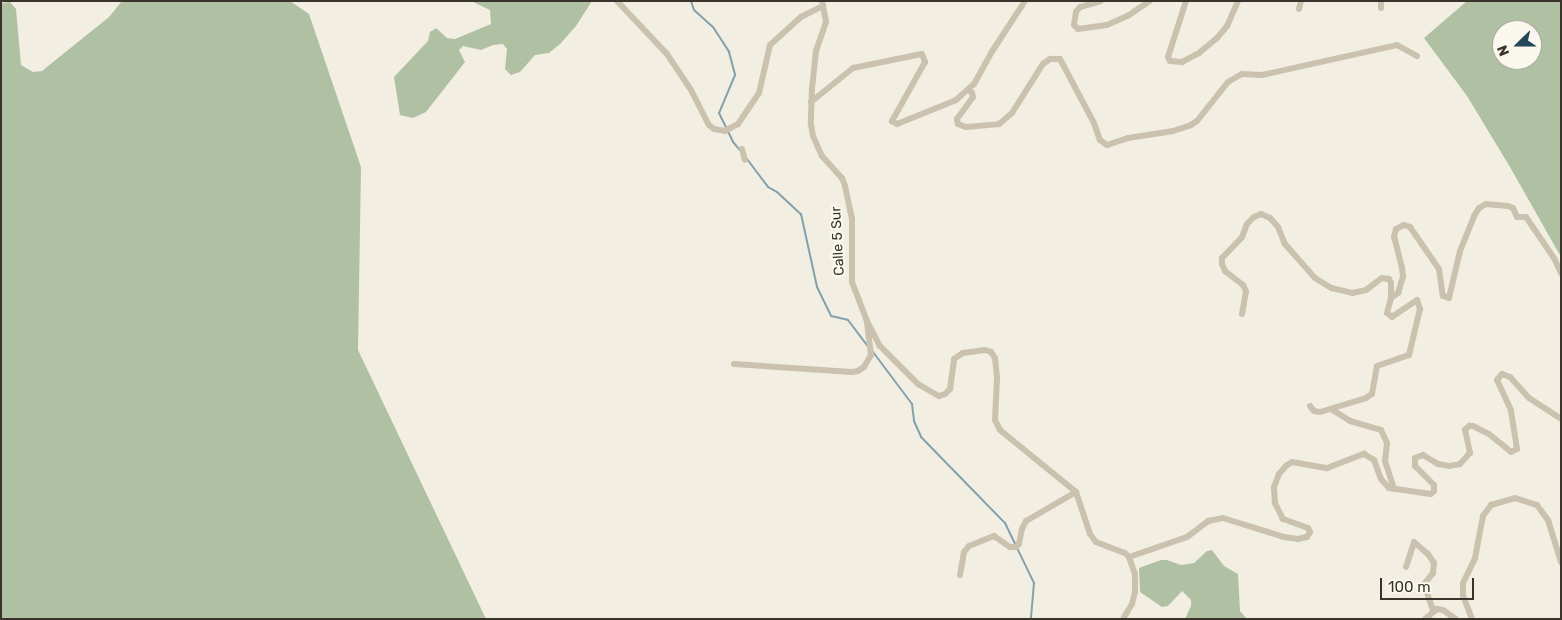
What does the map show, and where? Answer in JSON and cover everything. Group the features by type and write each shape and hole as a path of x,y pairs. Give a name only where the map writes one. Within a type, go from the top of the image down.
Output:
{"street":[{"path":"617,1 667,54 691,90 710,125 714,129 727,131 738,124 759,93 770,45 800,17 822,4"},
{"path":"811,102 853,68 922,54 926,62 893,119 894,124 956,100 968,90 1025,1"},
{"path":"1101,1 1080,8 1076,12 1074,25 1078,29 1116,21 1150,1"},
{"path":"1186,1 1168,57 1170,61 1182,62 1199,53 1217,38 1226,26 1238,1"},
{"path":"1299,9 1301,1"},
{"name":"Calle 5 Sur","path":"822,4 826,22 816,51 810,124 816,145 822,156 842,178 852,218 852,282 866,319 880,346 918,384 939,396 945,394 950,389 954,359 963,353 985,350 991,352 995,358 997,378 995,420 1000,430 1076,492"},
{"path":"968,90 973,97 957,119 958,124 966,127 999,124 1012,113 1042,64 1050,59 1060,59 1094,123 1100,140 1107,145 1128,138 1173,132 1191,125 1197,121 1228,82 1242,74 1262,75 1396,45 1417,56"},
{"path":"742,149 745,160"},
{"path":"1391,298 1398,293 1402,277 1394,237 1396,229 1404,225 1410,227 1439,270 1443,296 1449,298 1460,251 1474,216 1479,208 1486,204 1508,206 1512,208 1517,217 1526,217 1554,258 1561,273"},
{"path":"1242,314 1246,291 1243,284 1225,271 1222,258 1242,237 1247,224 1254,217 1261,214 1270,218 1278,227 1285,244 1315,278 1331,288 1352,293 1366,290 1382,278 1389,279 1391,298 1386,313 1392,317 1417,300 1420,309 1409,355 1377,366 1372,394 1366,398 1320,412 1314,411 1310,406"},
{"path":"734,364 852,372 864,367 871,355 866,319"},
{"path":"1129,557 1187,537 1208,521 1223,518 1284,537 1305,538 1309,534 1308,528 1283,519 1274,498 1274,487 1281,471 1292,462 1327,468 1364,454 1374,460 1381,478 1389,488 1426,495 1433,492 1435,488 1433,482 1415,466 1415,458 1423,455 1438,464 1449,466 1460,464 1470,453 1465,430 1469,426 1489,434 1512,452 1517,451 1511,410 1497,380 1502,374 1510,377 1529,398 1561,419"},
{"path":"1331,409 1350,421 1381,430 1387,443 1385,461 1394,489"},
{"path":"960,575 964,552 975,543 994,536 1010,547 1017,546 1026,521 1076,492 1091,537 1096,542 1125,553 1129,557 1135,574 1135,592 1132,604 1123,619"},
{"path":"1472,619 1463,595 1463,583 1476,558 1483,516 1491,505 1515,498 1537,505 1548,520 1561,562"},
{"path":"1406,566 1414,542 1428,554 1434,563 1433,573 1424,584 1433,610"},
{"path":"1425,619 1433,610 1443,610 1456,619"}],"green space":[{"path":"122,1 290,1 309,14 361,167 358,350 486,619 1,619 1,3 10,2 16,9 21,65 33,72 42,71 109,17"},
{"path":"471,1 592,1 576,26 560,44 549,53 535,55 520,72 511,75 505,69 507,49 503,44 493,45 481,50 463,46 459,50 465,62 426,112 413,118 400,115 394,77 428,41 430,32 436,28 447,38 455,39 491,24 490,10"},
{"path":"1467,1 1561,1 1561,257 1510,167 1467,96 1424,38"},
{"path":"1212,550 1224,566 1238,574 1240,611 1247,619 1185,619 1191,606 1191,600 1182,591 1168,606 1162,607 1140,592 1139,568 1161,560 1181,565 1194,563 1207,551"}],"waterway":[{"path":"691,1 694,10 713,27 729,52 735,75 719,113 733,142 740,150"},
{"path":"747,159 768,187 777,192 801,214 817,287 831,316 848,320 868,347"},
{"path":"873,352 912,404 914,421 921,437 1005,523 1034,583 1031,619"}]}
